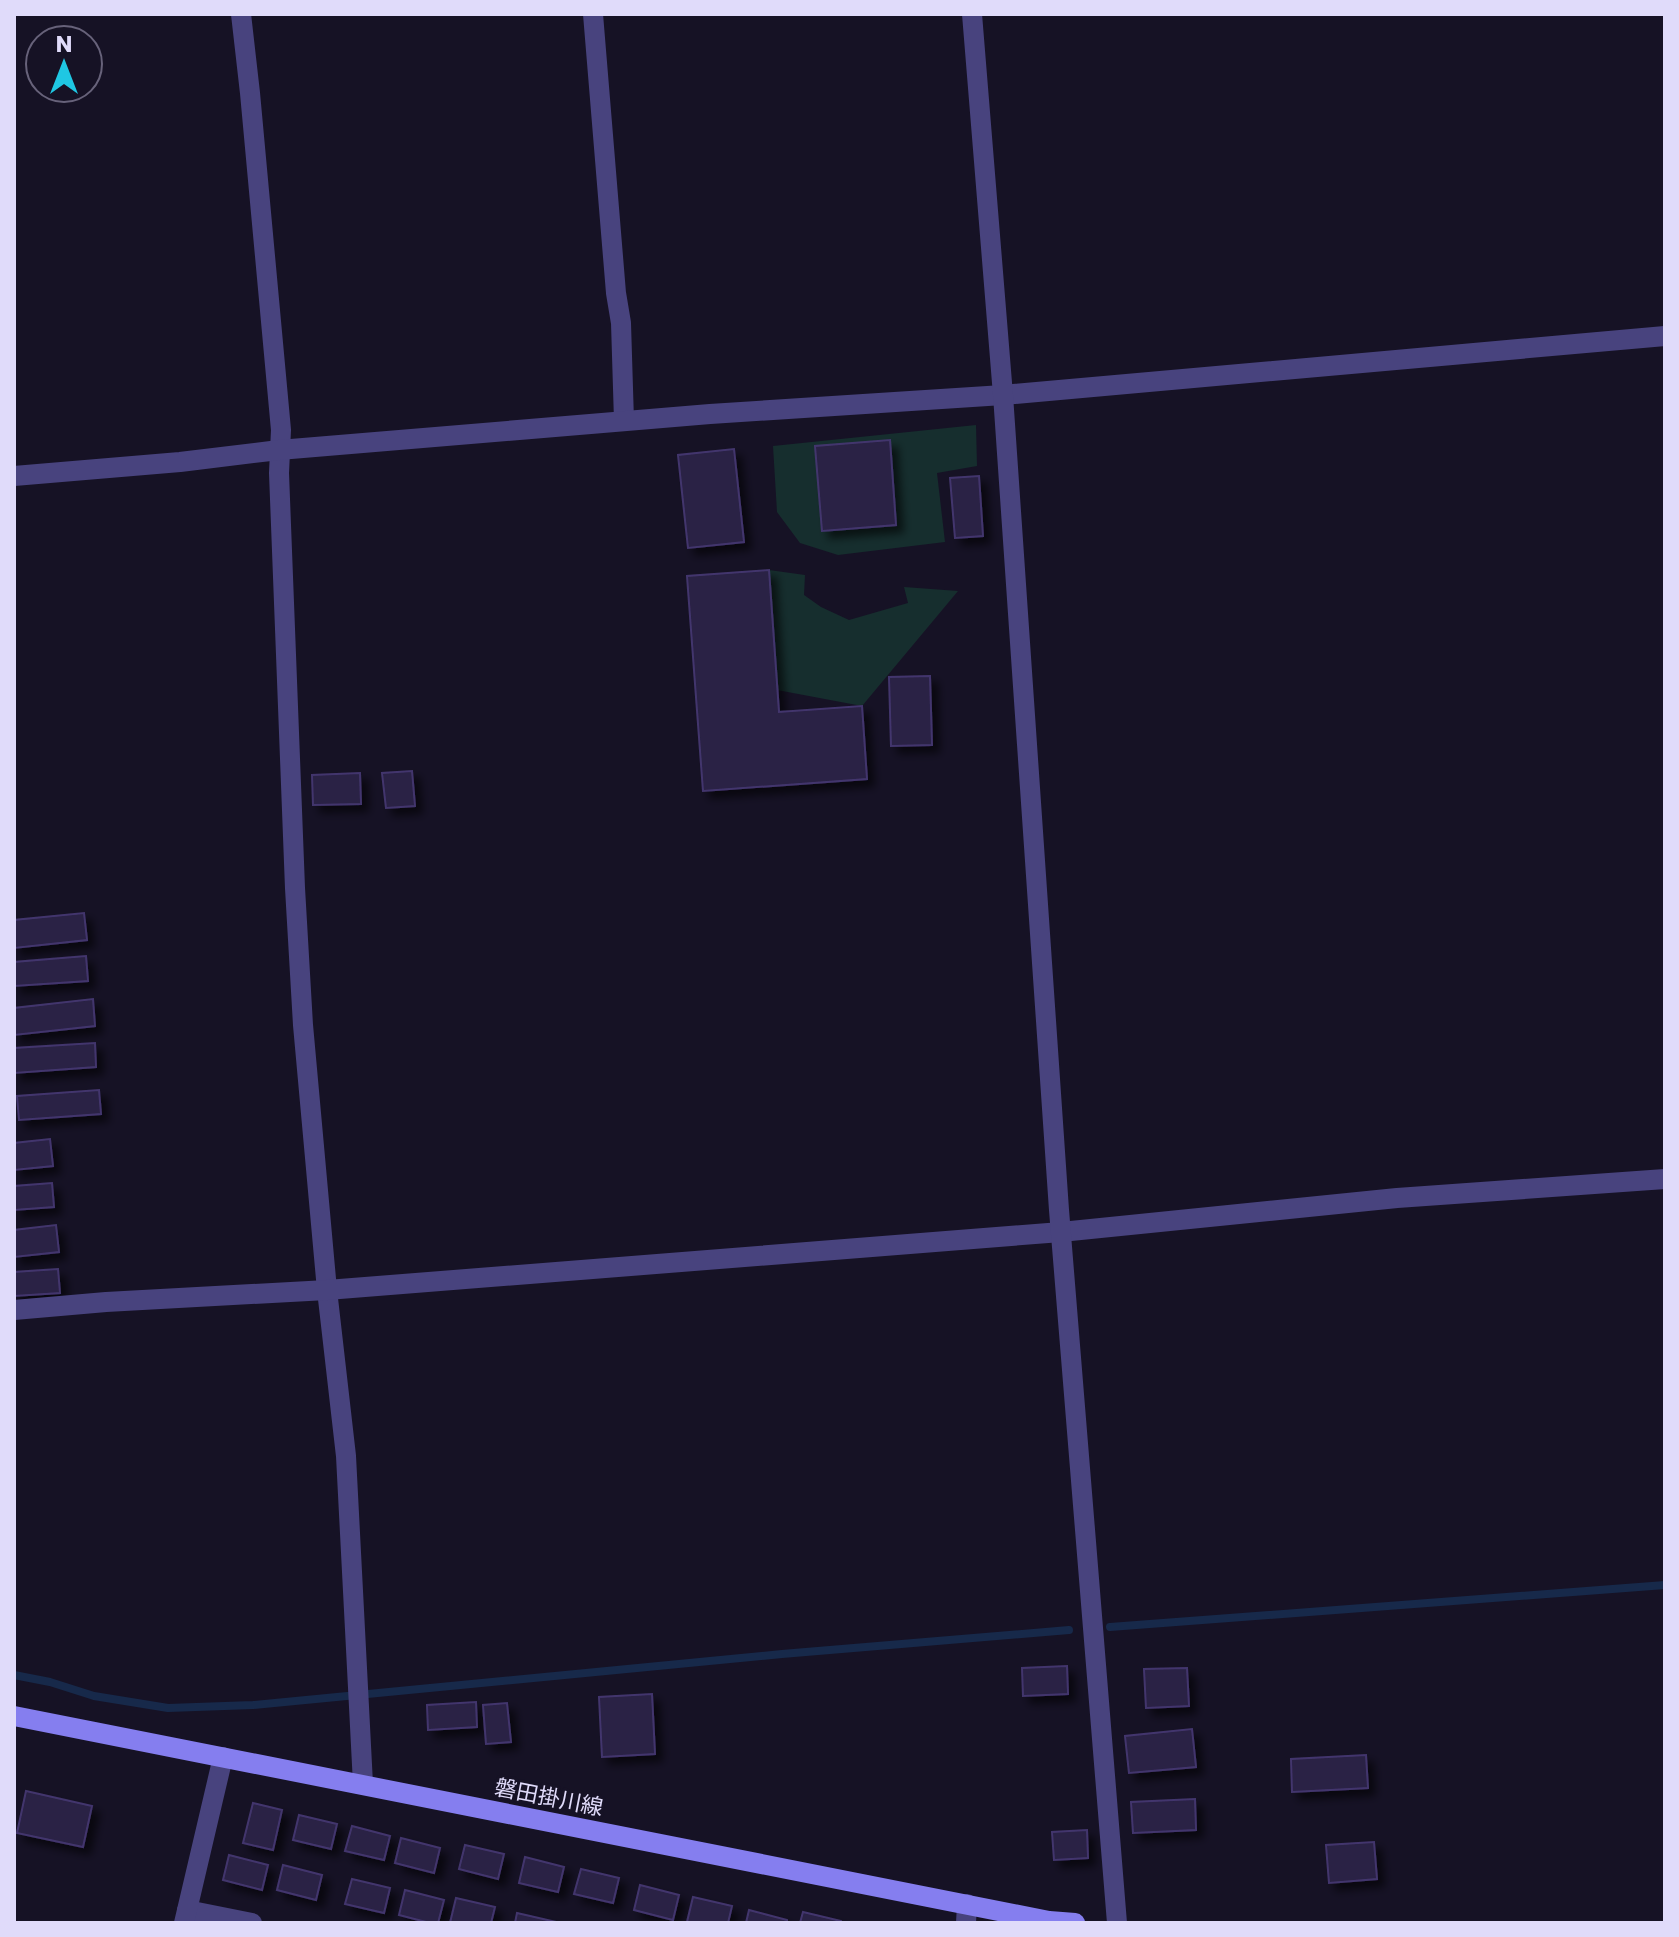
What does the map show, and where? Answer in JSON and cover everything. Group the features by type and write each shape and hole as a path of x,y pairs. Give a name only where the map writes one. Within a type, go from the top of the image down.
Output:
{"main road":[{"name":"磐田掛川線","path":"14,1716 363,1784 966,1914 1075,1923"}],"street":[{"path":"241,14 281,430 279,450 295,888 303,1025 327,1290 346,1456 363,1784"},
{"path":"593,14 621,323 624,421"},
{"path":"972,14 1003,395 1061,1232 1117,1923"},
{"path":"14,476 279,450 624,421 1003,395 1665,336"},
{"path":"14,1310 327,1290 1061,1232 1397,1198 1665,1179"},
{"path":"223,1757 186,1916 252,1923"}],"green space":[{"path":"976,425 977,466 937,473 945,542 838,555 800,543 777,512 773,446"},
{"path":"769,570 805,575 804,595 849,620 908,603 904,587 958,591 862,706 777,690"}],"building":[{"path":"890,440 896,525 822,531 815,446"},
{"path":"734,449 744,542 688,548 678,455"},
{"path":"979,476 983,536 955,538 950,478"},
{"path":"769,570 779,712 862,706 867,779 703,791 687,576"},
{"path":"930,676 932,745 891,746 889,677"},
{"path":"412,771 415,806 386,808 382,773"},
{"path":"360,773 361,804 313,805 312,775"},
{"path":"84,913 87,940 14,948 14,920"},
{"path":"86,956 88,981 14,986 14,962"},
{"path":"93,999 95,1026 14,1035 14,1008"},
{"path":"95,1043 96,1067 14,1073 14,1048"},
{"path":"99,1090 101,1114 19,1120 17,1096"},
{"path":"50,1139 53,1166 14,1170 14,1143"},
{"path":"52,1183 54,1207 14,1210 14,1186"},
{"path":"56,1225 59,1252 14,1257 14,1230"},
{"path":"58,1269 60,1293 14,1296 14,1272"},
{"path":"1067,1666 1068,1694 1023,1696 1022,1668"},
{"path":"1187,1668 1189,1706 1146,1708 1144,1669"},
{"path":"652,1694 655,1754 602,1757 599,1697"},
{"path":"476,1702 477,1727 428,1730 427,1705"},
{"path":"507,1703 511,1742 486,1744 483,1705"},
{"path":"1192,1729 1196,1767 1129,1773 1125,1736"},
{"path":"1366,1755 1368,1788 1292,1792 1291,1759"},
{"path":"26,1791 92,1806 83,1847 17,1833"},
{"path":"1195,1799 1196,1830 1133,1833 1131,1802"},
{"path":"253,1803 282,1810 273,1850 243,1843"},
{"path":"299,1815 337,1824 331,1849 293,1840"},
{"path":"352,1826 390,1836 384,1860 345,1851"},
{"path":"1087,1830 1088,1858 1054,1860 1052,1832"},
{"path":"401,1838 440,1848 434,1873 395,1863"},
{"path":"1374,1842 1377,1879 1329,1883 1326,1845"},
{"path":"465,1845 504,1854 498,1879 459,1869"},
{"path":"229,1855 268,1865 262,1890 223,1880"},
{"path":"525,1857 564,1867 558,1892 519,1883"},
{"path":"283,1865 322,1875 316,1900 277,1890"},
{"path":"581,1869 619,1878 613,1903 574,1894"},
{"path":"352,1879 390,1888 384,1913 345,1904"},
{"path":"640,1885 679,1895 673,1920 634,1910"},
{"path":"405,1890 444,1900 438,1923 399,1915"},
{"path":"693,1897 732,1906 728,1923 687,1922"},
{"path":"456,1898 495,1907 491,1923 450,1923"},
{"path":"749,1910 787,1920 787,1923 746,1923"},
{"path":"803,1912 841,1921 841,1923 800,1923"},
{"path":"517,1913 556,1922 515,1923"}],"waterway":[{"path":"1110,1627 1665,1585"},
{"path":"14,1675 94,1696 168,1708 253,1705 1069,1630"}]}
